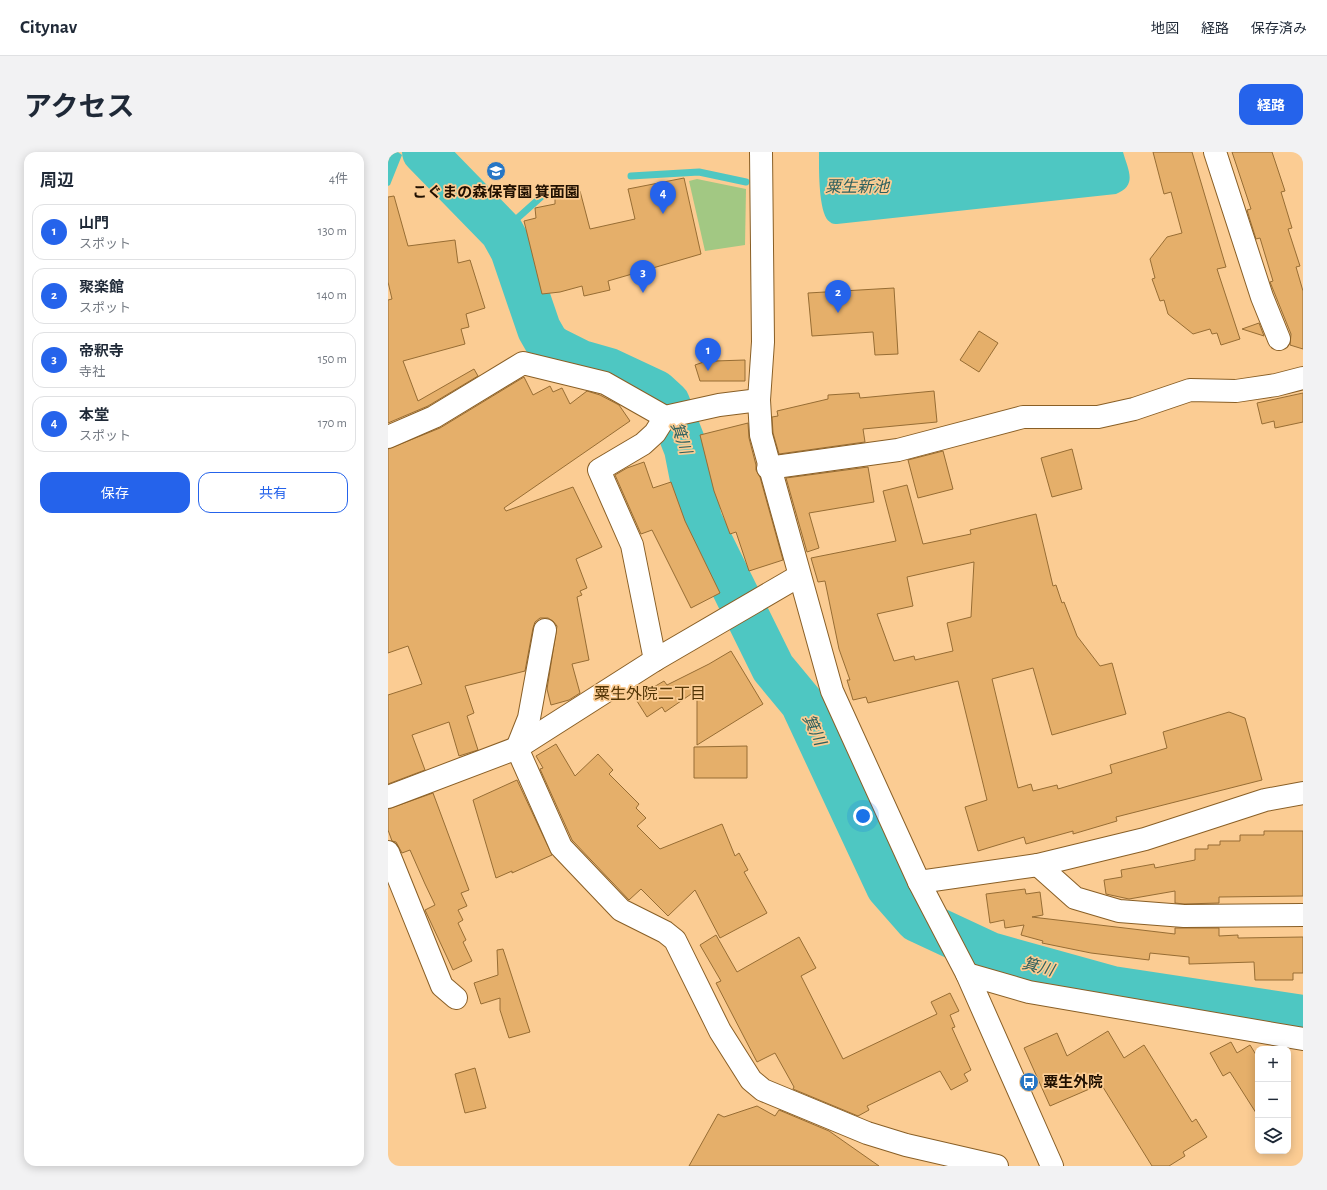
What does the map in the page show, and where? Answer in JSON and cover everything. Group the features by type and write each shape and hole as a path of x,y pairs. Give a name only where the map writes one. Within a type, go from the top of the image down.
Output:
{"street":[{"path":"761,152 762,342 759,400 760,435 768,468 832,691 919,882 967,974 1052,1166"},
{"path":"1214,152 1262,297 1279,339"},
{"path":"388,437 434,417 523,363 605,384 673,414 759,400"},
{"path":"768,468 898,450 1023,417 1098,417 1134,409 1190,390 1236,391 1276,385 1303,378"},
{"path":"655,660 632,545 599,470 643,444 673,414"},
{"path":"388,797 517,748 655,660 799,576"},
{"path":"545,630 529,718 517,748 561,847 621,910 665,932 675,940 720,1031 751,1080 763,1090 868,1133 906,1145 997,1166"},
{"path":"919,882 1038,866 1145,839 1264,800 1303,792"},
{"path":"388,852 442,986 456,998"},
{"path":"1038,866 1075,898 1119,912 1184,916 1303,916"},
{"path":"967,974 1029,992 1303,1039"}],"green space":[{"path":"697,179 746,189 745,245 705,251 689,181"}],"water":[{"path":"388,152 398,152 402,155 390,185 388,186"},
{"name":"粟生新池","path":"819,152 1123,152 1130,176 1127,186 1116,194 834,224 826,218 823,210 820,190"}],"building":[{"path":"1153,152 1192,152 1226,267 1217,269 1240,339 1221,345 1217,333 1212,334 1210,329 1193,334 1168,314 1164,300 1160,301 1152,279 1155,278 1150,259 1167,237 1182,233 1171,192 1164,194"},
{"path":"1232,152 1272,152 1285,191 1281,192 1292,228 1288,229 1300,266 1296,267 1303,291 1303,349 1290,345 1291,334 1270,282 1273,281 1260,238 1256,239 1247,210 1251,209"},
{"path":"684,178 701,254 608,281 610,290 584,296 582,286 560,292 542,294 524,221 536,218 535,208 555,204 555,196 580,191 590,229 635,219 628,189"},
{"path":"394,196 408,246 455,240 458,263 470,260 485,308 466,314 469,327 461,329 465,344 403,361 418,401 474,369 478,376 428,406 388,423 388,300 392,299 388,282 388,197"},
{"path":"894,288 898,354 875,355 873,332 812,336 808,293"},
{"path":"1259,323 1264,336 1242,329"},
{"path":"979,331 998,343 979,372 960,360"},
{"path":"715,358 715,361 745,360 745,381 700,381 695,365"},
{"path":"524,377 533,395 550,386 553,392 562,388 570,404 587,391 600,395 619,405 630,421 504,508 506,511 573,487 602,547 576,559 587,588 580,591 582,595 577,597 589,660 572,664 580,693 569,700 551,705 547,689 557,626 548,618 540,618 535,622 533,628 525,671 465,686 474,713 467,716 478,750 459,756 449,722 412,735 425,770 388,784 388,695 422,684 408,646 388,653 388,449 440,428"},
{"path":"934,391 937,422 863,429 865,442 779,454 773,433 772,417 778,416 777,411 828,399 828,395 859,393 860,398"},
{"path":"1303,393 1303,422 1275,428 1274,421 1262,424 1257,403"},
{"path":"748,423 749,438 756,470 760,477 783,560 749,571 736,532 730,534 714,491 700,435"},
{"path":"1072,449 1082,489 1052,497 1041,458"},
{"path":"943,451 953,489 918,498 908,460"},
{"path":"644,462 653,488 671,482 685,521 720,593 691,608 652,530 641,534 615,475 627,468"},
{"path":"868,467 874,502 809,513 819,548 807,552 786,478"},
{"path":"907,485 923,544 971,534 970,530 1036,514 1053,586 1056,585 1062,603 1064,602 1077,636 1100,666 1112,663 1126,714 1052,735 1033,668 992,679 1018,788 1031,784 1033,791 1057,785 1058,789 1112,773 1110,765 1167,748 1163,732 1229,712 1245,718 1262,780 1116,817 1117,821 1073,834 1073,831 1026,844 1024,837 978,851 965,807 987,800 958,681 868,703 866,697 853,700 847,680 850,680 839,649 825,581 818,582 811,558 896,541 883,491","holes":["974,562 971,617 947,623 953,651 915,660 914,656 894,661 877,614 913,606 907,577"]},
{"path":"731,651 763,704 697,745 697,690 665,712 662,707 647,717 635,698 664,681 667,685"},
{"path":"556,744 575,776 598,754 613,770 609,774 639,804 636,808 646,818 637,826 660,849 722,824 735,856 739,853 748,870 744,872 767,913 720,938 695,890 668,916 641,889 629,900 572,840 540,769 543,768 536,756"},
{"path":"747,746 747,778 694,778 694,747"},
{"path":"517,780 552,855 512,873 512,871 496,878 473,800"},
{"path":"433,793 469,890 461,893 467,906 458,910 463,920 458,923 466,940 463,942 472,961 453,970 425,910 435,905 410,850 402,853 396,842 392,841 388,830 388,809"},
{"path":"1264,831 1303,831 1303,896 1219,897 1219,903 1184,904 1175,903 1175,891 1129,899 1106,894 1104,880 1122,877 1121,870 1154,864 1155,868 1195,860 1195,849 1208,849 1208,845 1220,845 1220,841 1240,841 1240,835 1264,835"},
{"path":"1025,889 1026,894 1040,892 1043,915 1032,917 1175,934 1175,928 1219,928 1219,936 1238,935 1238,938 1303,937 1303,973 1293,973 1293,980 1255,980 1254,962 1189,964 1189,957 1150,953 1149,960 1091,953 1042,943 1043,941 1021,935 1024,925 1005,928 1004,920 990,923 986,894"},
{"path":"716,935 737,972 799,937 816,968 801,976 843,1059 937,1014 931,1002 950,993 959,1011 950,1015 955,1027 952,1028 971,1070 964,1074 968,1081 951,1090 940,1071 867,1106 869,1110 858,1116 793,1089 794,1087 775,1053 757,1062 716,983 721,981 700,945"},
{"path":"503,949 530,1032 509,1038 500,1010 500,998 481,1004 474,983 498,975 497,950"},
{"path":"1108,1031 1124,1058 1144,1045 1192,1122 1196,1119 1207,1137 1183,1152 1185,1156 1169,1166 1152,1166 1101,1084 1050,1106 1024,1048 1057,1033 1067,1056"},
{"path":"1231,1042 1237,1053 1250,1045 1255,1053 1255,1111 1230,1072 1223,1076 1210,1053"},
{"path":"475,1068 486,1108 465,1113 455,1074"},
{"path":"757,1106 775,1116 779,1110 829,1131 879,1166 689,1166 718,1114 724,1117"}],"waterway":[{"name":"箕川","path":"424,152 502,232 512,250 539,329 547,343 555,349 581,362 609,370 656,392 668,403 686,449 700,520 773,668 802,703 888,887 917,920 990,954 1112,988 1303,1017"},
{"path":"631,176 699,172 746,182"},
{"path":"502,232 550,189"}],"place":[{"name":"こぐまの森保育園 箕面園","path":"496,171"},
{"name":"本堂","path":"663,214"},
{"name":"帝釈寺","path":"643,293"},
{"name":"聚楽館","path":"838,313"},
{"name":"山門","path":"708,371"},
{"name":"粟生外院","path":"1029,1082"}],"district":[{"name":"粟生外院二丁目","path":"650,694"}]}
